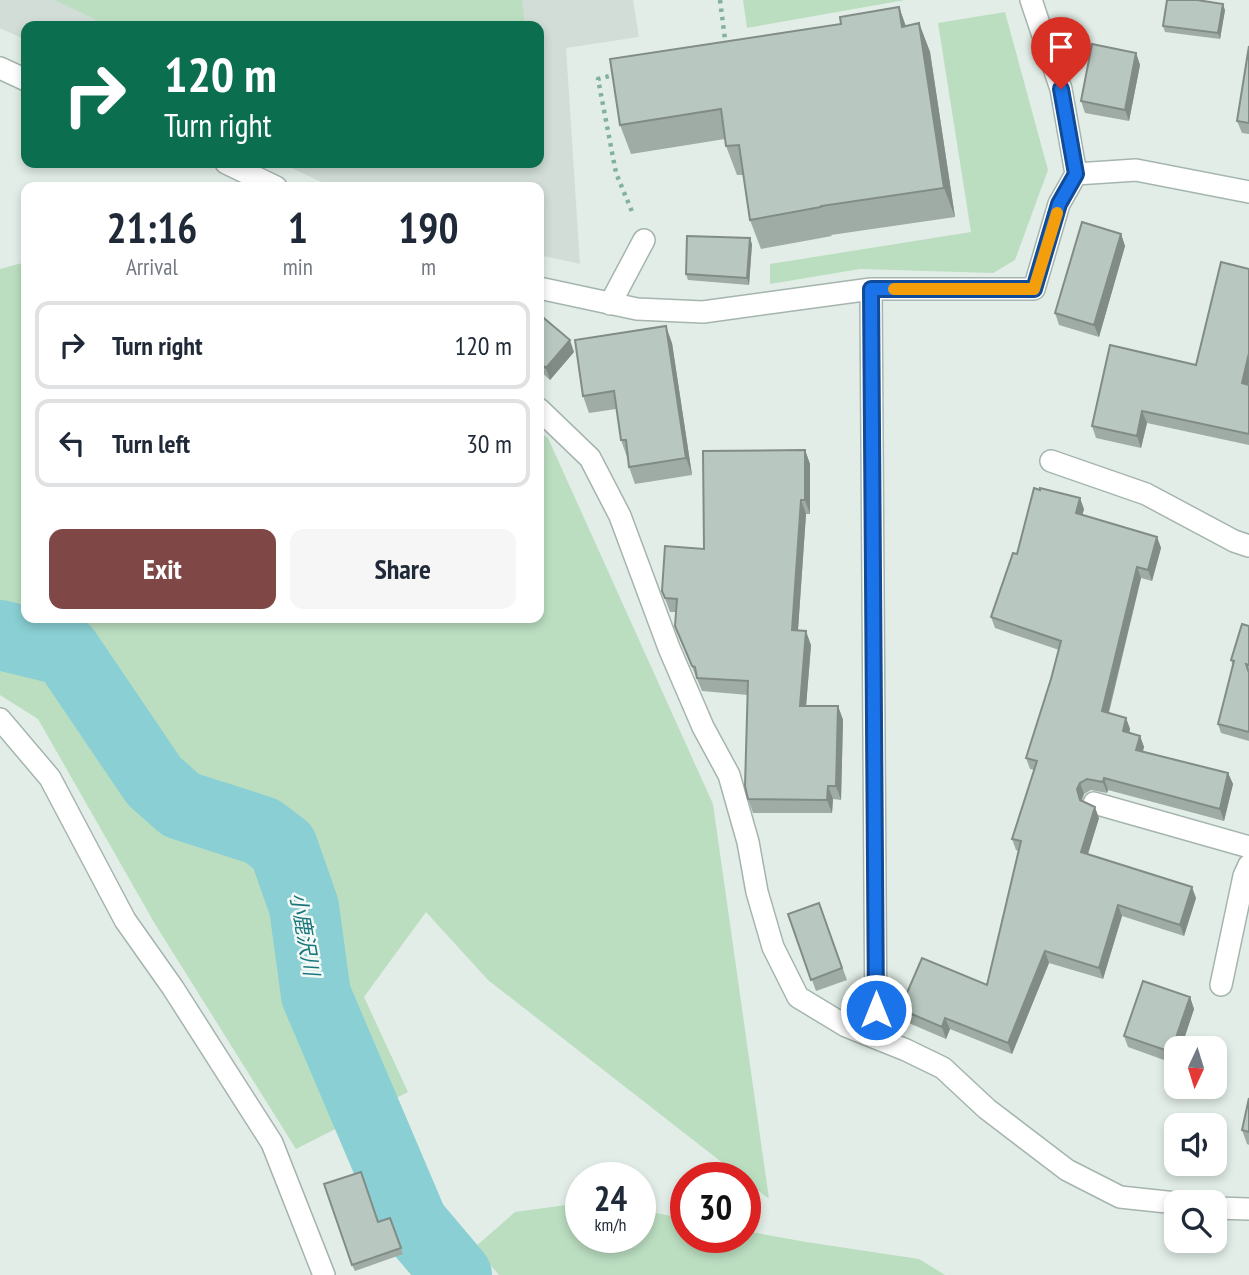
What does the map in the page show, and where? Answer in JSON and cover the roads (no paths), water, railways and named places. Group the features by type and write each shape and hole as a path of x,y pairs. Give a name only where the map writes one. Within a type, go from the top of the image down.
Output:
{"street":[{"path":"544,289 637,309 703,312 871,289 1034,289 1059,204 1076,174 1061,89 1031,0"},
{"path":"0,68 21,78"},
{"path":"236,168 266,182"},
{"path":"1076,174 1136,170 1249,192"},
{"path":"610,304 644,240"},
{"path":"871,289 876,1038"},
{"path":"544,415 590,458 620,516 669,648 703,727 729,775 746,832 757,892 773,947 798,997 846,1026 943,1068 987,1109 1067,1170 1121,1197 1164,1202"},
{"path":"1051,461 1146,494 1234,541 1249,546"},
{"path":"0,719 50,778 125,920 173,988 272,1143 324,1275"},
{"path":"1094,803 1249,847"},
{"path":"1221,985 1244,876 1249,865"},
{"path":"1227,1208 1249,1209"}],"waterway":[{"name":"小鹿沢川","path":"0,635 66,651 154,781 181,805 262,831 283,847 304,907 316,995 413,1223 457,1275"}]}
